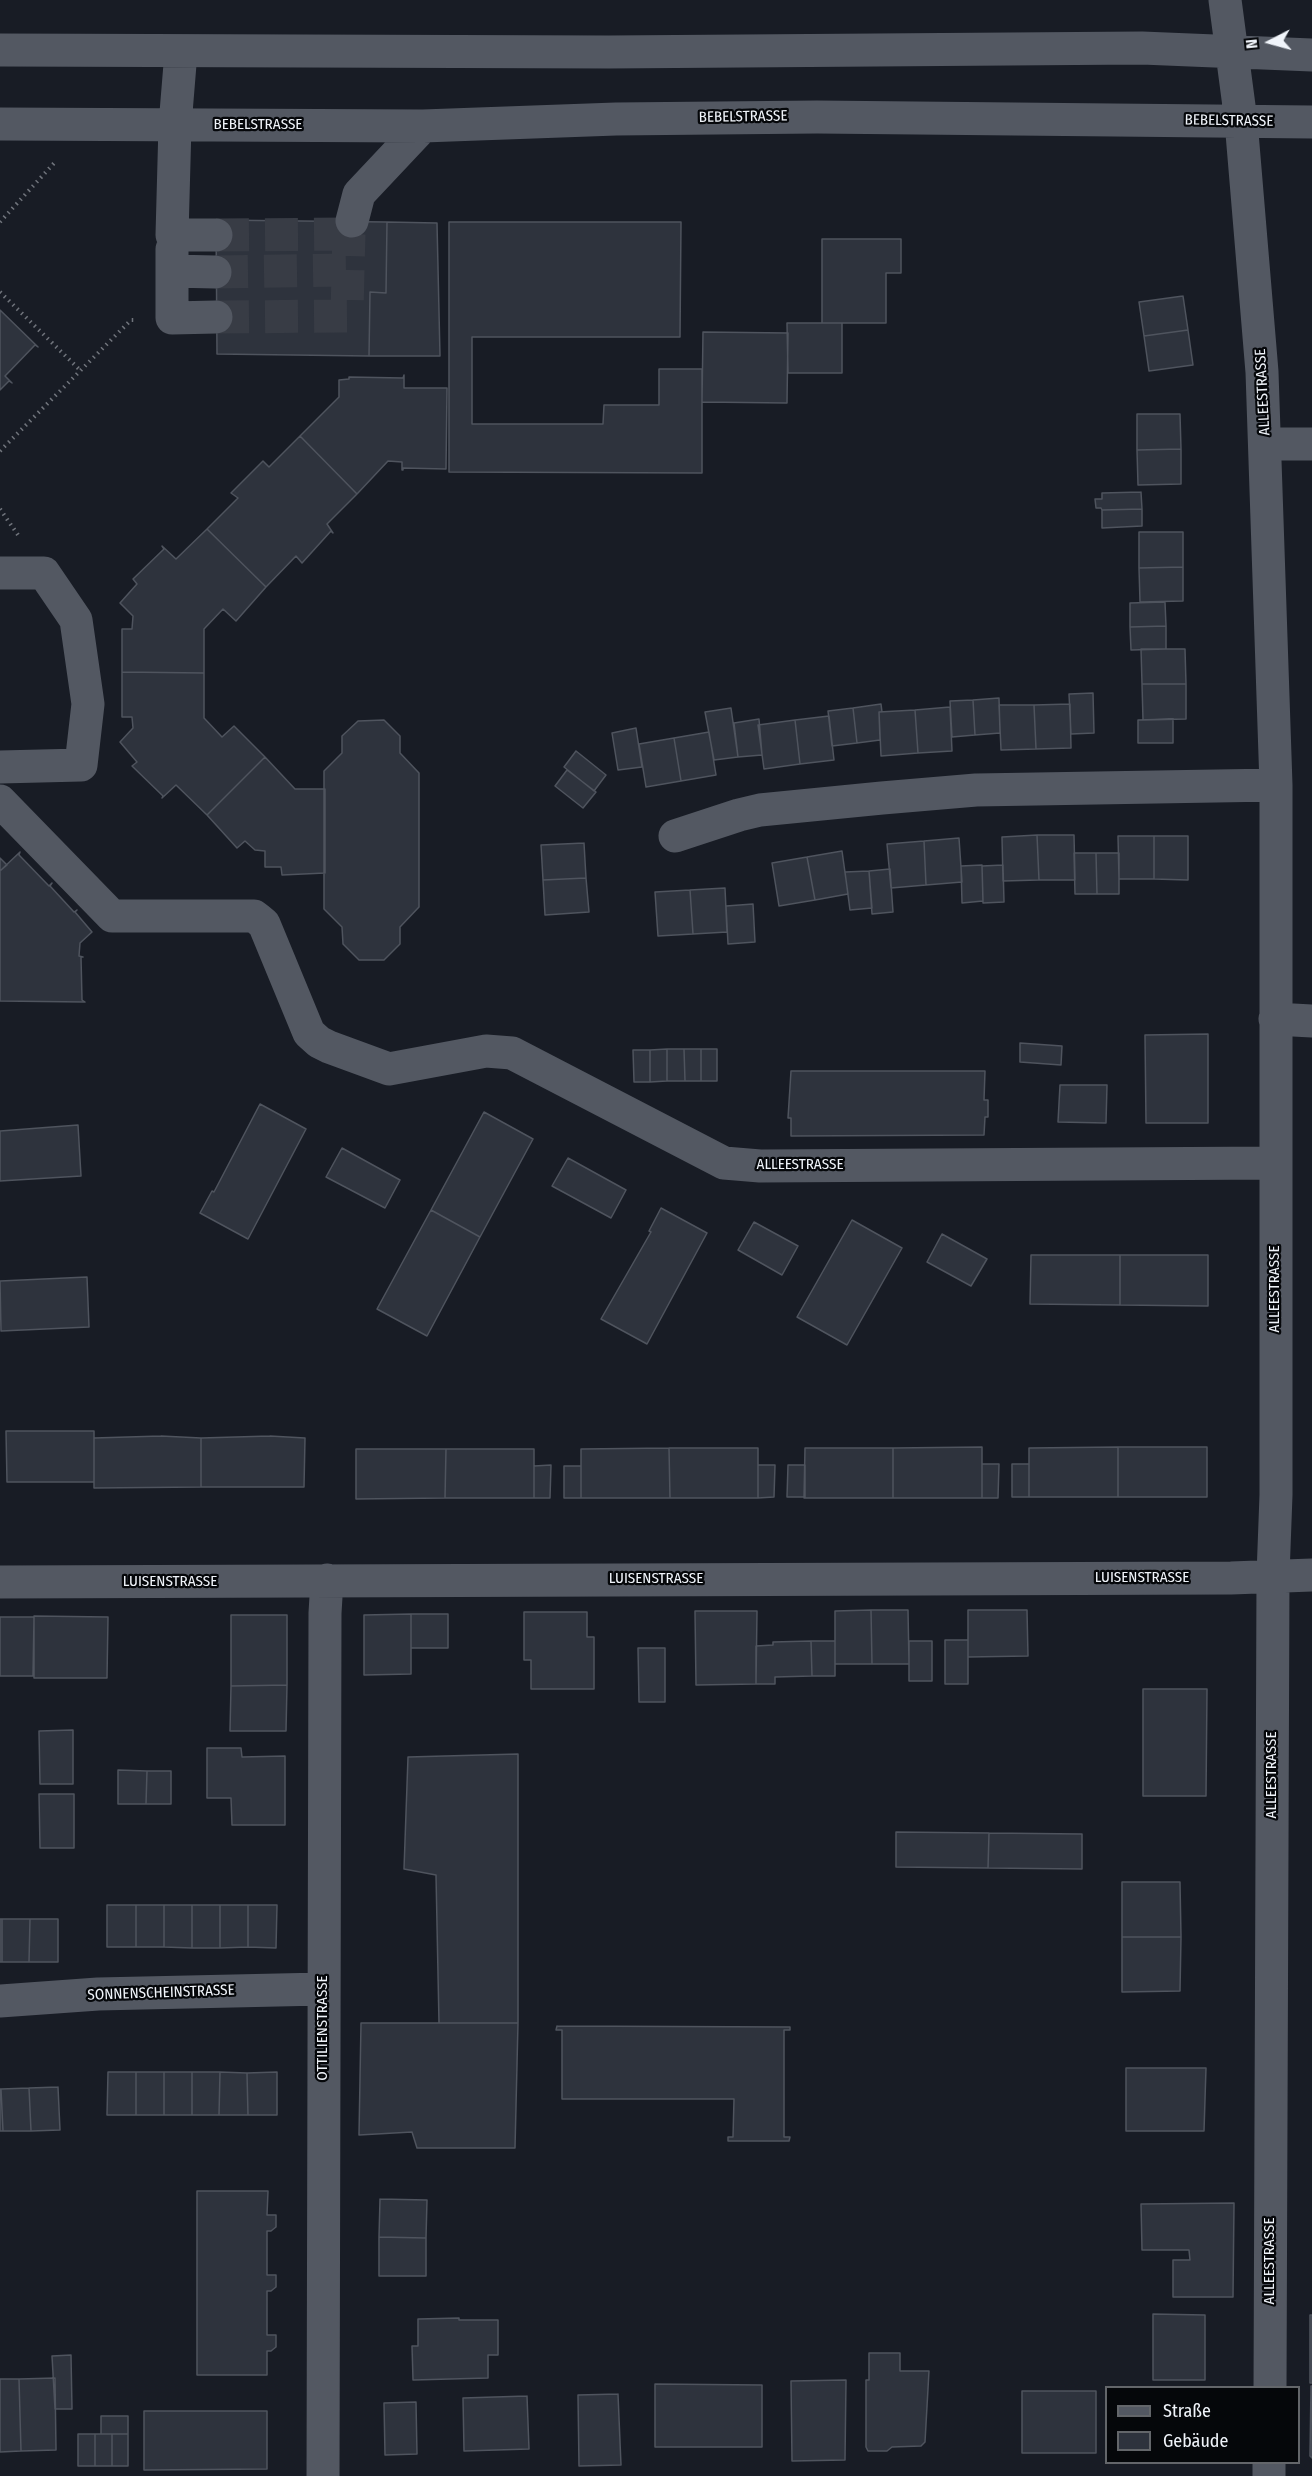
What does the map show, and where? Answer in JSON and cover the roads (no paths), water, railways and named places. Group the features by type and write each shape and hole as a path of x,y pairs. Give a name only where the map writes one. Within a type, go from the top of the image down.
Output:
{"street":[{"name":"ALLEESTRASSE","path":"1225,0 1241,121 1262,372 1276,785 1276,1495 1273,1575 1270,2386"},
{"path":"0,50 609,52 1107,48 1231,50 1312,55"},
{"path":"180,52 175,125 172,318 216,317"},
{"name":"BEBELSTRASSE","path":"0,124 423,126 616,119 817,117 1312,122"},
{"path":"352,221 359,194 423,126"},
{"path":"172,235 216,235"},
{"path":"172,271 215,272"},
{"path":"1265,444 1312,444"},
{"path":"0,573 44,573 76,620 88,704 81,765 0,767"},
{"path":"675,836 760,810 976,790 1276,785"},
{"name":"ALLEESTRASSE","path":"0,801 112,916 254,916 264,924 309,1032 319,1042 329,1047 389,1069 486,1051 512,1053 724,1163 760,1166 1275,1163"},
{"path":"1275,1019 1312,1021"},
{"name":"LUISENSTRASSE","path":"0,1582 1219,1578 1312,1575"},
{"name":"OTTILIENSTRASSE","path":"322,2476 327,1580"},
{"name":"SONNENSCHEINSTRASSE","path":"0,2001 98,1994 323,1989"}],"tunnel":[{"path":"216,235 349,234 352,221"},
{"path":"215,272 348,270 349,234"},
{"path":"216,317 347,316 348,270"}]}
